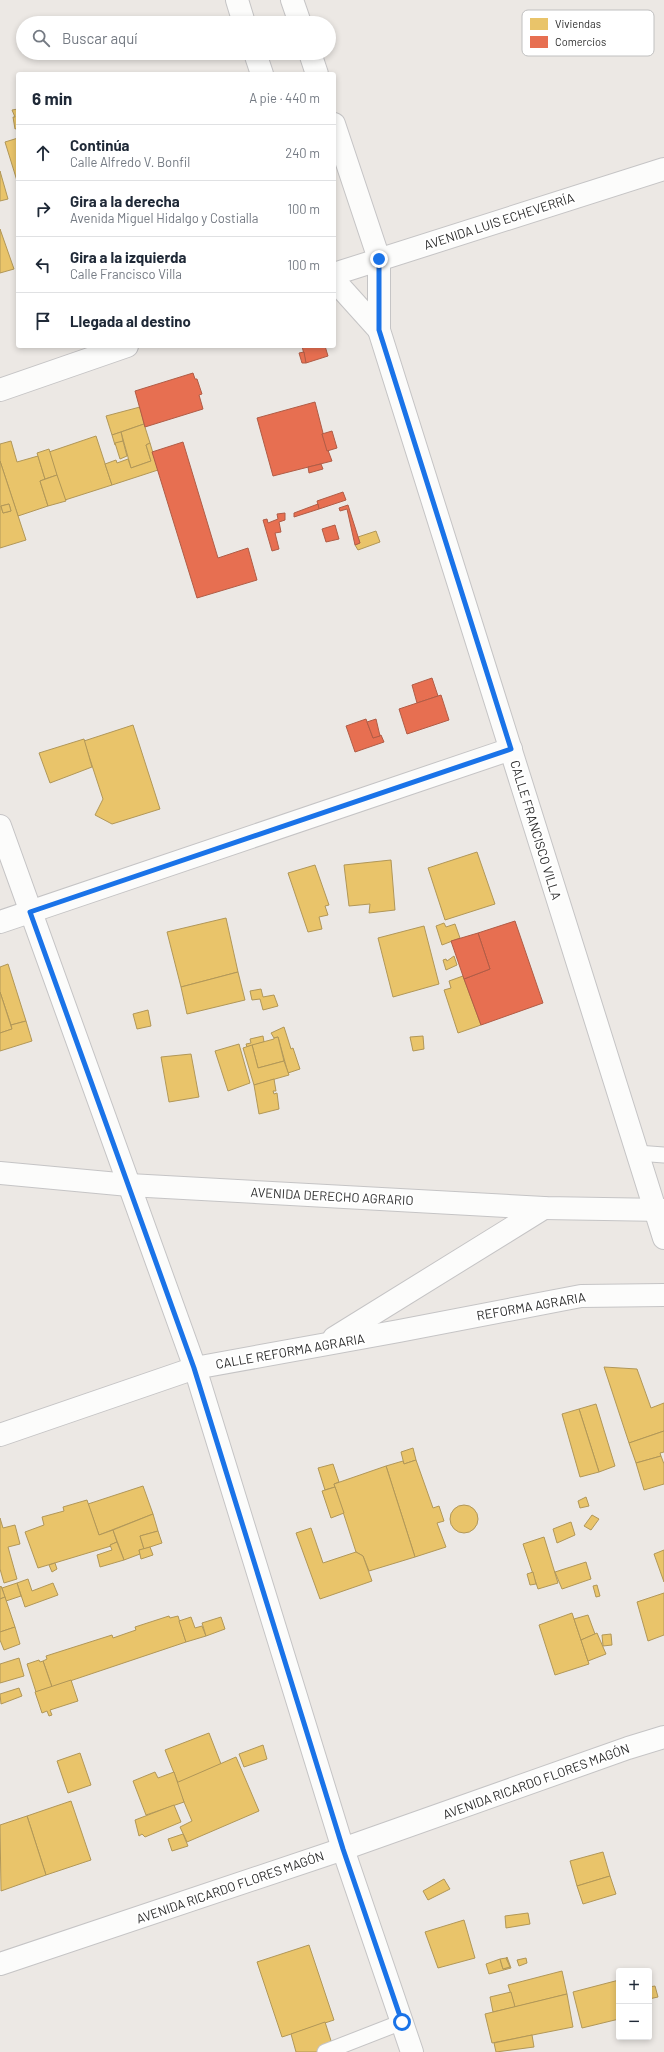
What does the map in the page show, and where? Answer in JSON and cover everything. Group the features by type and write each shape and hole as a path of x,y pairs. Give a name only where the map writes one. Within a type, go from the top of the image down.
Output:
{"street":[{"path":"237,0 242,16"},
{"path":"292,0 298,16"},
{"path":"257,60 261,72"},
{"path":"312,60 316,72"},
{"name":"CALLE FRANCISCO VILLA","path":"336,130 379,259 379,330 636,1153 660,1210 664,1238"},
{"name":"AVENIDA LUIS ECHEVERRÍA","path":"336,273 664,169"},
{"name":"CALLE FRANCISCO VILLA","path":"336,282 379,330"},
{"path":"0,390 121,348"},
{"path":"0,922 511,749"},
{"path":"0,826 194,1368 343,1849 412,2052"},
{"name":"AVENIDA DERECHO AGRARIO","path":"0,1173 129,1185 544,1208 660,1210"},
{"path":"324,1344 544,1208"},
{"name":"REFORMA AGRARIA","path":"399,1331 581,1296 664,1295"},
{"name":"CALLE REFORMA AGRARIA","path":"0,1435 194,1368 399,1331"},
{"name":"AVENIDA RICARDO FLORES MAGÓN","path":"0,1964 343,1849 628,1748 664,1737"}],"lane":[{"path":"636,1153 664,1155"},
{"path":"325,2052 402,2022"}],"building: Viviendas":[{"path":"16,109 15,129 13,117 15,117 12,110"},
{"path":"16,139 16,178 5,142"},
{"path":"0,171 8,199 0,201"},
{"path":"0,229 14,269 0,273"},
{"path":"140,407 144,424 112,435 106,416"},
{"path":"144,424 150,443 146,445 151,461 131,468 121,432"},
{"path":"121,432 123,441 115,445 112,435"},
{"path":"96,436 112,485 65,500 49,452"},
{"path":"11,441 17,462 38,456 45,479 40,481 48,506 18,516 0,461 0,444"},
{"path":"123,441 127,456 120,459 115,443"},
{"path":"150,443 158,470 112,485 105,464 116,460 117,463 128,459 131,468 151,461 146,445"},
{"path":"49,449 57,475 45,479 37,453"},
{"path":"0,461 26,540 0,548","holes":["9,504 11,511 3,513 1,506"]},
{"path":"57,475 66,501 48,506 40,481"},
{"path":"9,504 11,511 3,513 1,506"},
{"path":"376,531 380,542 358,550 355,545 360,543 358,537"},
{"path":"133,725 160,809 112,824 95,815 103,799 84,741"},
{"path":"84,739 92,767 50,783 39,753"},
{"path":"477,852 495,904 445,920 428,868"},
{"path":"391,860 395,910 369,913 370,904 349,906 344,865"},
{"path":"315,865 329,905 325,906 328,915 319,917 322,929 308,932 288,873"},
{"path":"226,918 238,972 181,987 167,932"},
{"path":"444,923 446,927 455,924 460,938 442,945 436,926"},
{"path":"424,926 439,984 393,997 378,938"},
{"path":"454,956 457,965 446,970 443,960 446,959 447,961"},
{"path":"8,964 26,1021 11,1025 0,992 0,967"},
{"path":"238,972 245,1000 187,1014 181,987"},
{"path":"463,976 481,1025 458,1033 444,990 451,988 449,981"},
{"path":"261,989 263,997 274,995 278,1006 263,1010 260,999 252,1000 250,991"},
{"path":"0,992 12,1029 0,1033"},
{"path":"148,1010 151,1026 137,1029 133,1014"},
{"path":"26,1021 32,1041 0,1051 0,1033 12,1029 11,1025"},
{"path":"284,1027 291,1049 293,1048 300,1069 288,1073 278,1037 274,1038 271,1033"},
{"path":"263,1036 264,1042 247,1047 246,1044 251,1043 250,1039"},
{"path":"423,1036 424,1049 413,1051 410,1037"},
{"path":"278,1037 284,1061 258,1068 252,1045"},
{"path":"239,1044 250,1083 228,1091 215,1051"},
{"path":"252,1045 258,1068 284,1061 289,1075 254,1085 243,1048"},
{"path":"191,1054 199,1097 169,1102 161,1057"},
{"path":"274,1079 276,1091 273,1091 274,1094 277,1093 279,1109 259,1114 254,1085"},
{"path":"604,1367 637,1369 651,1408 664,1403 664,1431 629,1443"},
{"path":"596,1404 615,1466 599,1472 579,1409"},
{"path":"579,1409 599,1472 580,1477 562,1414"},
{"path":"664,1431 664,1452 660,1453 661,1456 636,1463 629,1443"},
{"path":"413,1448 416,1460 404,1464 401,1452"},
{"path":"661,1456 664,1464 664,1484 644,1490 636,1463"},
{"path":"416,1460 433,1508 439,1506 444,1521 437,1523 446,1547 415,1557 386,1466 403,1461 404,1464"},
{"path":"333,1464 339,1482 334,1484 335,1487 325,1490 318,1468"},
{"path":"386,1466 415,1557 369,1571 363,1556 356,1552 334,1484"},
{"path":"143,1486 153,1514 99,1535 88,1504"},
{"path":"335,1487 344,1513 331,1518 322,1491"},
{"path":"586,1497 589,1506 580,1508 578,1501"},
{"path":"87,1500 99,1535 113,1530 117,1542 110,1545 111,1546 38,1568 25,1532 44,1525 42,1517 64,1511 63,1507"},
{"path":"464,1505 470,1506 474,1509 477,1513 477,1525 474,1529 470,1532 464,1533 458,1532 454,1529 451,1525 450,1519 451,1513 454,1509 458,1506"},
{"path":"153,1514 158,1531 140,1536 144,1549 139,1550 140,1554 124,1560 113,1530"},
{"path":"592,1515 599,1519 591,1530 584,1526"},
{"path":"0,1518 3,1528 15,1525 20,1544 8,1547 17,1579 4,1583 0,1569"},
{"path":"571,1522 575,1535 557,1543 553,1529"},
{"path":"311,1528 323,1563 356,1552 363,1556 372,1581 320,1599 296,1533"},
{"path":"158,1531 162,1543 144,1549 140,1536"},
{"path":"544,1537 558,1583 538,1589 523,1544"},
{"path":"117,1542 124,1560 100,1567 97,1555 112,1550 110,1545"},
{"path":"150,1547 153,1555 141,1559 139,1550"},
{"path":"664,1550 664,1582 654,1554"},
{"path":"586,1562 591,1579 562,1589 555,1572"},
{"path":"55,1563 57,1569 52,1572 49,1565"},
{"path":"533,1572 536,1584 530,1585 527,1574"},
{"path":"28,1579 32,1591 53,1583 58,1595 25,1607 17,1583"},
{"path":"17,1583 21,1596 6,1601 2,1588"},
{"path":"597,1585 600,1596 596,1597 593,1586"},
{"path":"1,1586 5,1597 0,1599 0,1587"},
{"path":"664,1593 664,1635 648,1641 637,1602"},
{"path":"5,1597 15,1627 0,1632 0,1599"},
{"path":"572,1613 589,1664 555,1675 539,1625"},
{"path":"588,1615 595,1634 581,1640 574,1619"},
{"path":"169,1616 170,1618 178,1616 186,1642 52,1687 43,1661 47,1659 46,1656 112,1635 113,1638 136,1630 135,1627"},
{"path":"191,1617 195,1628 202,1626 206,1636 186,1642 179,1621"},
{"path":"221,1617 225,1629 206,1636 202,1623"},
{"path":"15,1627 20,1644 4,1650 0,1640 0,1632"},
{"path":"597,1633 606,1654 588,1661 581,1640"},
{"path":"611,1634 612,1645 603,1646 602,1635"},
{"path":"19,1658 24,1676 0,1683 0,1664"},
{"path":"39,1660 40,1662 43,1661 52,1687 36,1692 27,1664"},
{"path":"71,1680 78,1701 50,1710 52,1715 49,1716 47,1711 42,1713 35,1692"},
{"path":"19,1688 22,1696 1,1704 0,1694"},
{"path":"209,1733 221,1764 178,1783 165,1750"},
{"path":"263,1745 267,1759 244,1767 239,1754"},
{"path":"80,1753 91,1785 68,1793 57,1761"},
{"path":"236,1757 259,1811 187,1842 180,1827 192,1821 176,1783"},
{"path":"155,1772 158,1778 174,1772 184,1802 146,1815 133,1781"},
{"path":"71,1801 91,1860 46,1875 27,1816"},
{"path":"174,1805 181,1822 145,1837 142,1834 139,1836 135,1820"},
{"path":"27,1816 46,1875 1,1891 0,1825"},
{"path":"183,1834 188,1846 172,1851 168,1839"},
{"path":"603,1852 610,1876 577,1886 570,1861"},
{"path":"610,1876 616,1894 583,1904 577,1886"},
{"path":"444,1879 450,1889 428,1900 423,1891"},
{"path":"528,1913 530,1924 506,1928 505,1916"},
{"path":"464,1920 475,1958 438,1968 425,1932"},
{"path":"309,1945 334,2020 282,2037 257,1962"},
{"path":"507,1957 511,1968 489,1974 486,1964 500,1959 503,1969 510,1967 506,1958"},
{"path":"506,1958 510,1967 503,1969 500,1959"},
{"path":"526,1958 527,1963 519,1966 517,1960"},
{"path":"562,1971 567,1994 515,2007 508,1985"},
{"path":"616,1981 616,2020 582,2028 573,1992"},
{"path":"652,1986 655,1986 658,1997 652,1998"},
{"path":"511,1992 515,2007 493,2012 490,1997"},
{"path":"567,1994 573,2027 492,2043 485,2014"},
{"path":"325,2022 333,2047 318,2052 296,2052 291,2034"},
{"path":"532,2035 534,2047 496,2052 494,2043"}],"building: Comercios":[{"path":"302,348 326,348 328,356 306,363"},
{"path":"304,352 306,363 302,363 299,353"},
{"path":"193,373 195,379 197,379 202,394 199,395 203,409 145,427 135,391"},
{"path":"315,402 322,434 332,461 273,476 257,418"},
{"path":"332,431 337,448 327,451 322,434"},
{"path":"183,442 218,558 248,548 257,580 197,598 152,452"},
{"path":"321,464 323,469 309,473 308,467"},
{"path":"343,492 346,500 319,509 317,501"},
{"path":"318,504 319,509 294,517 294,513"},
{"path":"348,505 360,543 355,545 347,509 340,511 339,508"},
{"path":"285,513 285,520 279,522 281,532 275,533 279,549 272,551 263,520 267,519 268,523 278,519 277,514"},
{"path":"335,525 339,539 326,542 322,529"},
{"path":"432,678 438,696 417,703 412,685"},
{"path":"441,695 449,720 407,734 399,709"},
{"path":"366,719 373,738 381,735 384,742 355,752 346,726"},
{"path":"376,719 380,736 373,738 367,722"},
{"path":"515,921 543,1003 481,1025 464,979 490,969 478,933"},
{"path":"478,933 490,969 464,979 451,941"}],"route":[{"path":"379,259 379,330 511,749 30,912 194,1368 343,1849 402,2022"}]}
